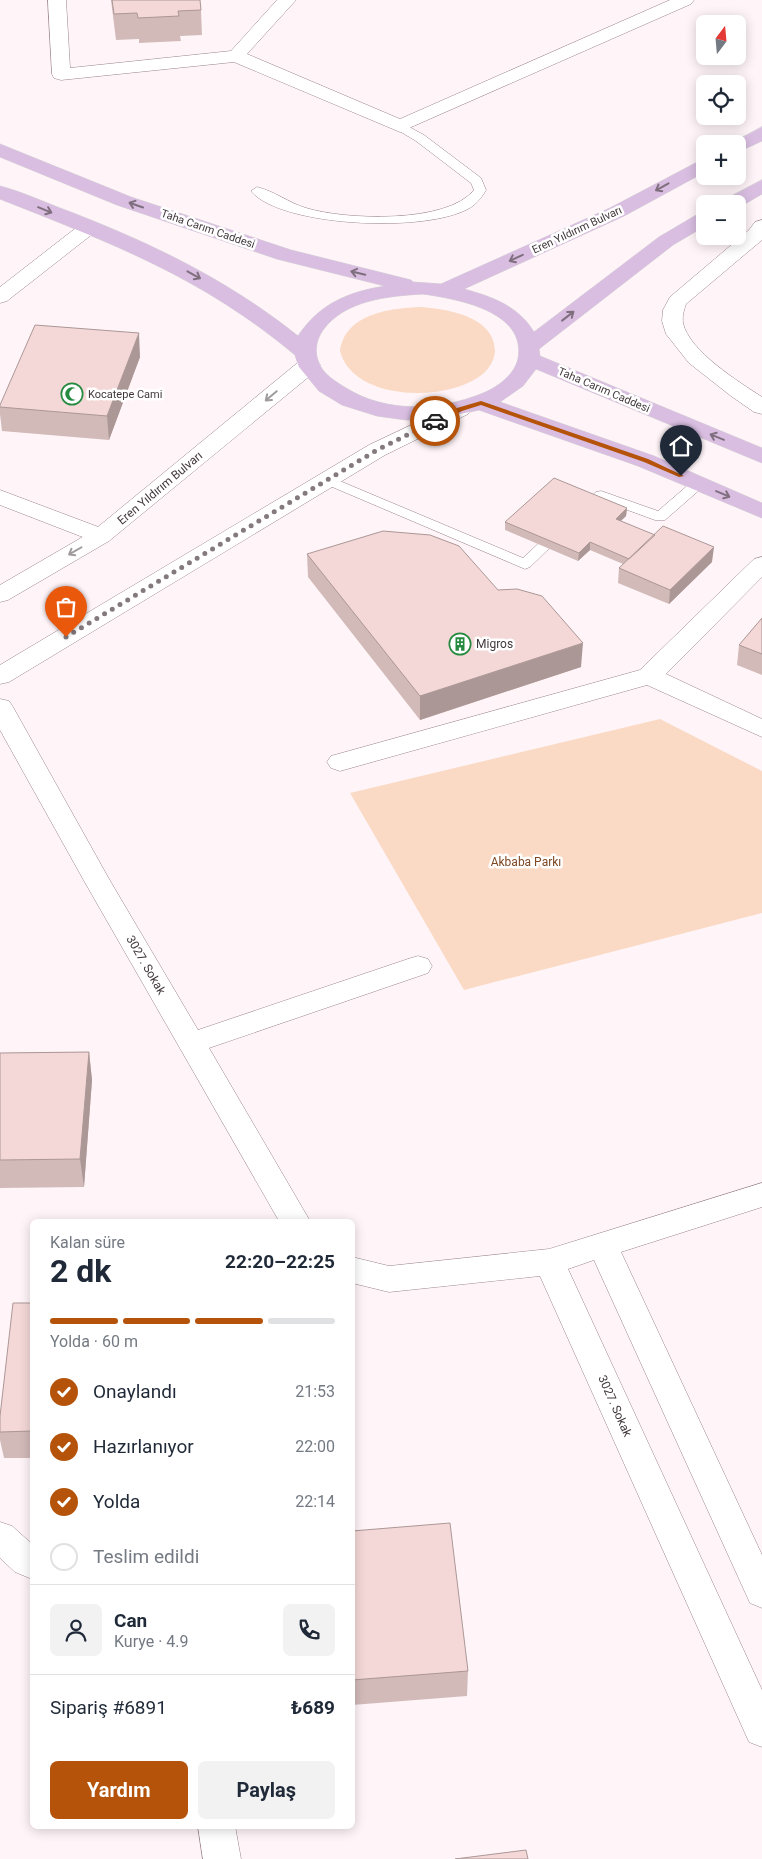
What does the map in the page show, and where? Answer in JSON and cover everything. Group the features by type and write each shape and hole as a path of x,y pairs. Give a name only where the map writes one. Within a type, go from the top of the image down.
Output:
{"main road":[{"path":"746,142 762,133"},
{"name":"Taha Carım Caddesi","path":"0,150 124,201 284,255 423,288"},
{"name":"Eren Yıldırım Bulvarı","path":"446,290 617,212 696,169"},
{"path":"746,196 762,187"},
{"path":"0,192 170,262 220,290 258,314 307,358 317,377 329,389 366,406 412,413 470,406 514,384 524,372 529,353 525,334 516,321 503,311 486,302 446,290 423,288 378,292 340,306 325,315 314,326 307,339 307,358"},
{"path":"529,353 666,241 696,223"},
{"name":"Taha Carım Caddesi","path":"529,353 762,456"},
{"path":"470,406 646,460 762,511"}],"street":[{"path":"57,0 61,74 236,56 400,126 685,0"},
{"path":"236,56 287,0"},
{"path":"762,226 757,234 677,302 673,312 672,323 683,344 710,369 762,407"},
{"path":"0,297 88,228"},
{"name":"Eren Yıldırım Bulvarı","path":"0,595 101,536 307,358"},
{"path":"0,676 377,450 470,406"},
{"path":"0,497 101,536"},
{"path":"340,762 649,676 762,564"},
{"path":"649,676 762,729"},
{"name":"3027. Sokak","path":"0,707 294,1219"},
{"path":"191,1042 418,966"},
{"path":"355,1271 389,1279 549,1262 762,1195"},
{"path":"603,1246 762,1592"},
{"name":"3027. Sokak","path":"549,1262 762,1730"},
{"path":"2,1540 30,1562"},
{"path":"217,1829 222,1859"}],"lane":[{"path":"257,191 293,208 316,215 365,221 390,221 438,214 473,201 480,190 477,181 420,138 400,126"},
{"path":"328,480 525,564 601,494 660,517 699,483"}],"green space":[{"path":"421,307 467,316 487,329 493,338 495,350 492,363 484,373 469,383 427,393 404,392 382,388 363,380 349,368 340,351 350,329 360,321 383,312"},
{"name":"Akbaba Parkı","path":"660,719 762,771 762,913 464,990 350,793"}],"building":[{"path":"112,0 200,0 201,10 178,11 179,16 138,18 137,13 114,14"},
{"name":"Kocatepe Cami","path":"35,325 139,333 107,416 0,407"},
{"path":"554,478 627,508 616,519 655,535 629,559 590,542 579,553 505,522"},
{"path":"663,526 714,547 670,590 619,568"},
{"name":"Migros","path":"383,531 430,535 459,546 498,590 517,589 542,596 583,643 420,696 307,554"},
{"path":"762,618 762,654 739,645"},
{"path":"89,1052 80,1159 0,1160 0,1053"},
{"path":"13,1303 30,1303 30,1431 0,1432 0,1416"},
{"path":"450,1523 468,1671 355,1680 355,1531"},
{"path":"526,1850 528,1859 455,1859"}],"way so far":[{"path":"66,637 377,450 435,421"}],"place":[{"name":"Kocatepe Cami","path":"72,394"},
{"name":"Migros","path":"460,644"}],"route":[{"path":"435,421 460,409 481,403 646,460 681,476"}]}
